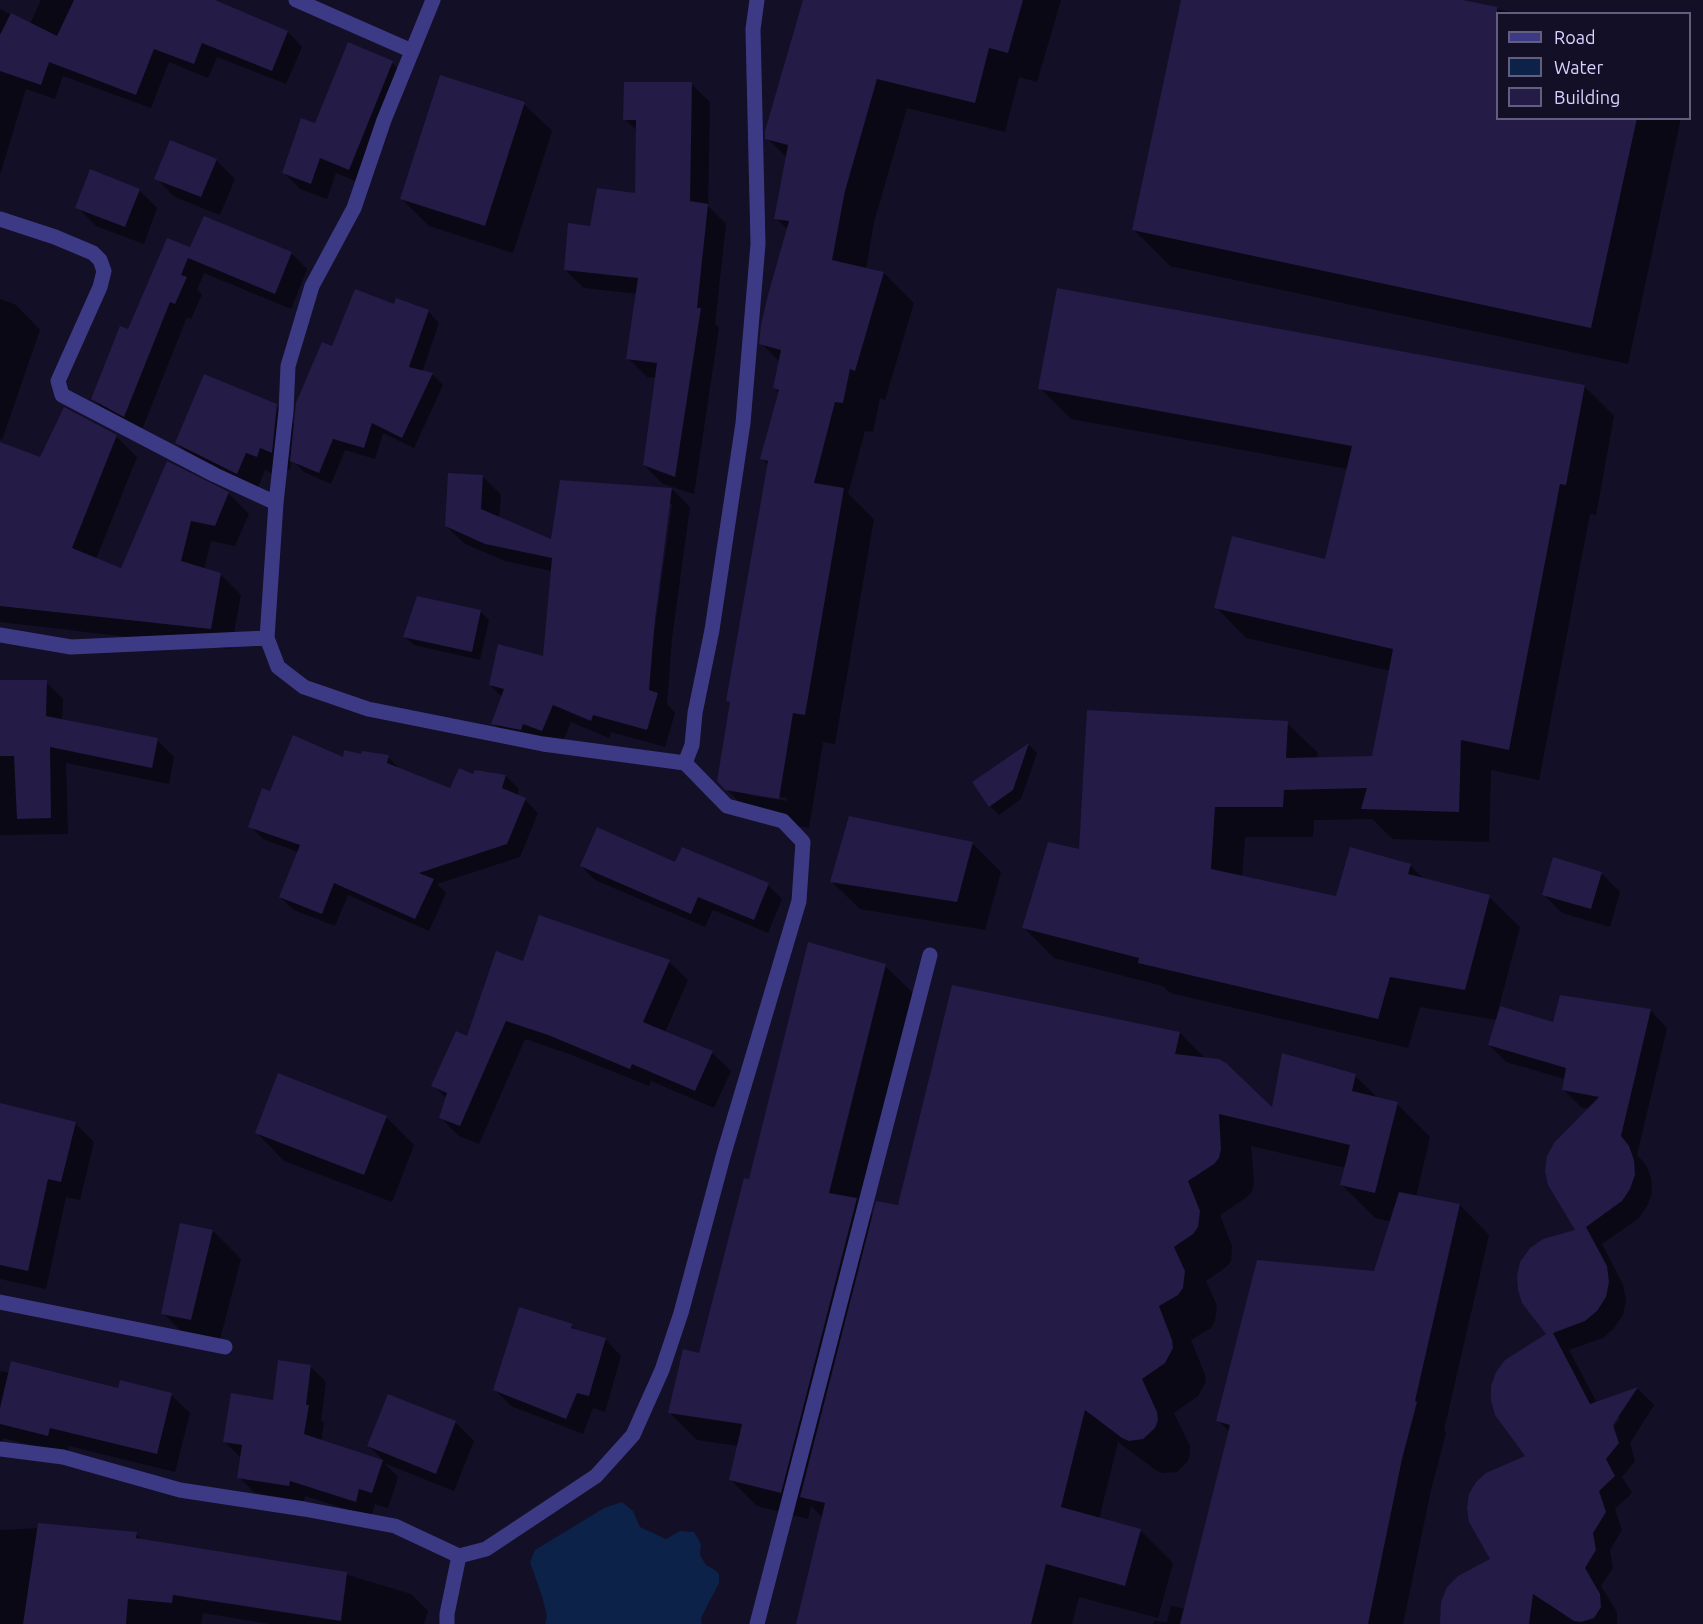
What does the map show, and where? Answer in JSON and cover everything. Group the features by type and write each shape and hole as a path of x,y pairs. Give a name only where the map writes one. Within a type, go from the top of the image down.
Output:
{"street":[{"path":"296,0 412,51"},
{"path":"0,1449 63,1457 180,1490 395,1526 459,1556 486,1549 596,1476 633,1435 662,1370 681,1313 727,1142 799,901 803,842 783,821 727,806 685,763 543,744 368,709 304,687 278,667 267,638 288,366 312,286 354,208 384,120 433,0"},
{"path":"685,763 692,745 695,713 712,630 743,423 758,244 753,29 757,0"},
{"path":"0,219 93,252 100,260 104,271 100,287 58,381 62,395 215,475 276,503"},
{"path":"0,635 70,647 267,638"},
{"path":"757,1624 930,955"},
{"path":"0,1302 225,1347"},
{"path":"447,1624 459,1556"}],"water":[{"path":"622,1502 633,1511 640,1527 666,1539 680,1531 694,1532 701,1544 700,1555 706,1565 719,1574 719,1583 701,1618 702,1624 545,1624 547,1616 530,1562 535,1550 604,1508"}],"building":[{"path":"74,0 215,0 288,31 272,71 202,43 194,64 154,49 136,95 49,62 41,85 0,71 0,35 11,13 57,36"},
{"path":"803,0 1023,0 1008,53 989,48 975,103 877,79 845,191 832,260 884,272 855,371 850,369 843,403 835,402 814,483 844,488 805,715 793,713 779,799 725,790 717,781 730,702 726,701 768,461 760,459 779,390 773,388 781,350 759,344 768,295 789,221 774,219 788,145 765,139 765,131"},
{"path":"1181,0 1463,0 1497,7 1496,120 1637,120 1591,328 1132,230"},
{"path":"348,42 393,61 349,170 320,158 311,184 282,173 301,118 315,123"},
{"path":"440,75 525,102 485,226 400,199"},
{"path":"624,82 692,82 690,201 708,204 697,308 701,308 675,477 643,465 657,363 626,359 638,278 564,270 568,223 590,226 597,188 635,193 636,120 623,120"},
{"path":"170,140 217,159 201,197 154,179"},
{"path":"90,169 140,189 125,227 75,208"},
{"path":"204,216 292,252 275,294 188,258 181,275 187,277 175,304 170,302 124,417 91,399 120,326 128,329 167,238 190,247"},
{"path":"1057,288 1585,385 1566,485 1560,484 1509,750 1461,740 1459,812 1361,809 1367,788 1284,790 1283,807 1215,807 1211,869 1336,896 1350,847 1411,864 1408,874 1490,895 1465,990 1390,977 1378,1019 1138,963 1139,958 1022,928 1048,842 1079,849 1087,710 1288,721 1286,758 1372,756 1393,649 1214,608 1232,536 1325,559 1352,446 1038,389"},
{"path":"355,289 394,304 396,298 429,310 409,367 433,373 402,438 372,423 364,448 333,439 319,473 290,461 296,403 322,342 332,346"},
{"path":"204,374 277,404 272,453 260,448 257,457 246,453 237,474 175,443"},
{"path":"64,407 117,435 72,548 121,568 167,461 229,492 215,526 191,521 181,561 221,573 211,629 0,606 0,442 40,457"},
{"path":"448,473 483,475 481,509 551,539 560,480 672,488 655,619 649,690 658,693 647,730 593,715 591,721 553,705 542,731 523,724 521,730 491,724 504,689 489,685 498,644 543,656 552,558 485,544 445,526"},
{"path":"417,596 481,610 472,652 403,637"},
{"path":"0,680 47,680 46,716 158,738 152,768 50,747 51,818 17,819 14,756 0,756"},
{"path":"293,735 343,757 344,750 361,754 362,751 389,755 387,763 450,788 459,768 473,774 475,770 506,775 502,788 526,798 507,844 419,873 434,879 415,919 334,883 322,914 279,897 300,845 248,827 262,788 270,791"},
{"path":"1029,743 1013,790 989,807 972,782"},
{"path":"849,816 973,842 957,902 830,882"},
{"path":"597,827 675,862 682,847 769,883 754,920 698,897 691,914 580,866"},
{"path":"1553,857 1602,872 1591,909 1542,895"},
{"path":"539,915 670,960 643,1022 713,1051 695,1091 632,1064 630,1069 548,1035 506,1021 460,1126 439,1118 447,1093 431,1086 456,1031 467,1036 496,951 523,961"},
{"path":"808,942 886,964 829,1193 857,1198 781,1493 729,1480 742,1424 668,1413 683,1349 699,1353 744,1178 749,1179"},
{"path":"952,985 1180,1032 1175,1054 1219,1059 1272,1107 1282,1053 1356,1074 1352,1091 1398,1102 1375,1193 1340,1185 1350,1145 1219,1114 1221,1149 1219,1158 1214,1164 1188,1181 1200,1211 1198,1227 1193,1234 1174,1247 1185,1271 1183,1288 1178,1295 1159,1306 1173,1348 1165,1363 1142,1379 1157,1412 1158,1420 1155,1428 1143,1439 1129,1441 1085,1410 1061,1507 1141,1529 1125,1586 1046,1564 1031,1624 796,1624 825,1503 800,1497 876,1201 898,1205"},
{"path":"1560,995 1651,1009 1621,1136 1629,1146 1634,1160 1635,1175 1622,1201 1586,1227 1607,1266 1609,1282 1606,1297 1597,1311 1585,1321 1553,1333 1590,1404 1638,1387 1613,1425 1619,1443 1606,1459 1615,1476 1599,1491 1606,1512 1593,1533 1596,1550 1585,1568 1600,1594 1601,1607 1594,1618 1581,1622 1574,1621 1533,1594 1529,1624 1440,1624 1441,1602 1447,1587 1458,1576 1490,1559 1469,1522 1467,1508 1469,1494 1476,1482 1486,1473 1525,1456 1495,1415 1491,1401 1491,1386 1496,1372 1505,1360 1546,1334 1522,1303 1517,1276 1520,1262 1530,1248 1543,1239 1575,1230 1548,1185 1545,1171 1547,1156 1554,1143 1599,1097 1562,1090 1566,1068 1488,1045 1500,1006 1553,1022"},
{"path":"278,1073 387,1116 364,1175 255,1133"},
{"path":"0,1103 76,1122 61,1182 48,1179 28,1271 0,1265"},
{"path":"1399,1192 1460,1204 1415,1401 1417,1402 1402,1459 1368,1624 1180,1624 1230,1425 1216,1421 1257,1260 1374,1271"},
{"path":"180,1223 213,1230 191,1320 161,1314"},
{"path":"519,1307 573,1324 571,1328 606,1338 589,1396 577,1393 566,1419 493,1390"},
{"path":"278,1360 311,1365 306,1405 309,1405 304,1434 383,1460 372,1493 359,1489 356,1502 290,1481 289,1486 237,1478 242,1445 223,1442 231,1393 273,1400"},
{"path":"11,1361 118,1388 120,1380 172,1393 157,1454 50,1428 48,1436 0,1424 0,1408"},
{"path":"388,1394 456,1421 436,1474 367,1446"},
{"path":"38,1523 137,1532 136,1538 347,1572 341,1621 173,1595 172,1603 128,1599 126,1624 23,1624"}]}
